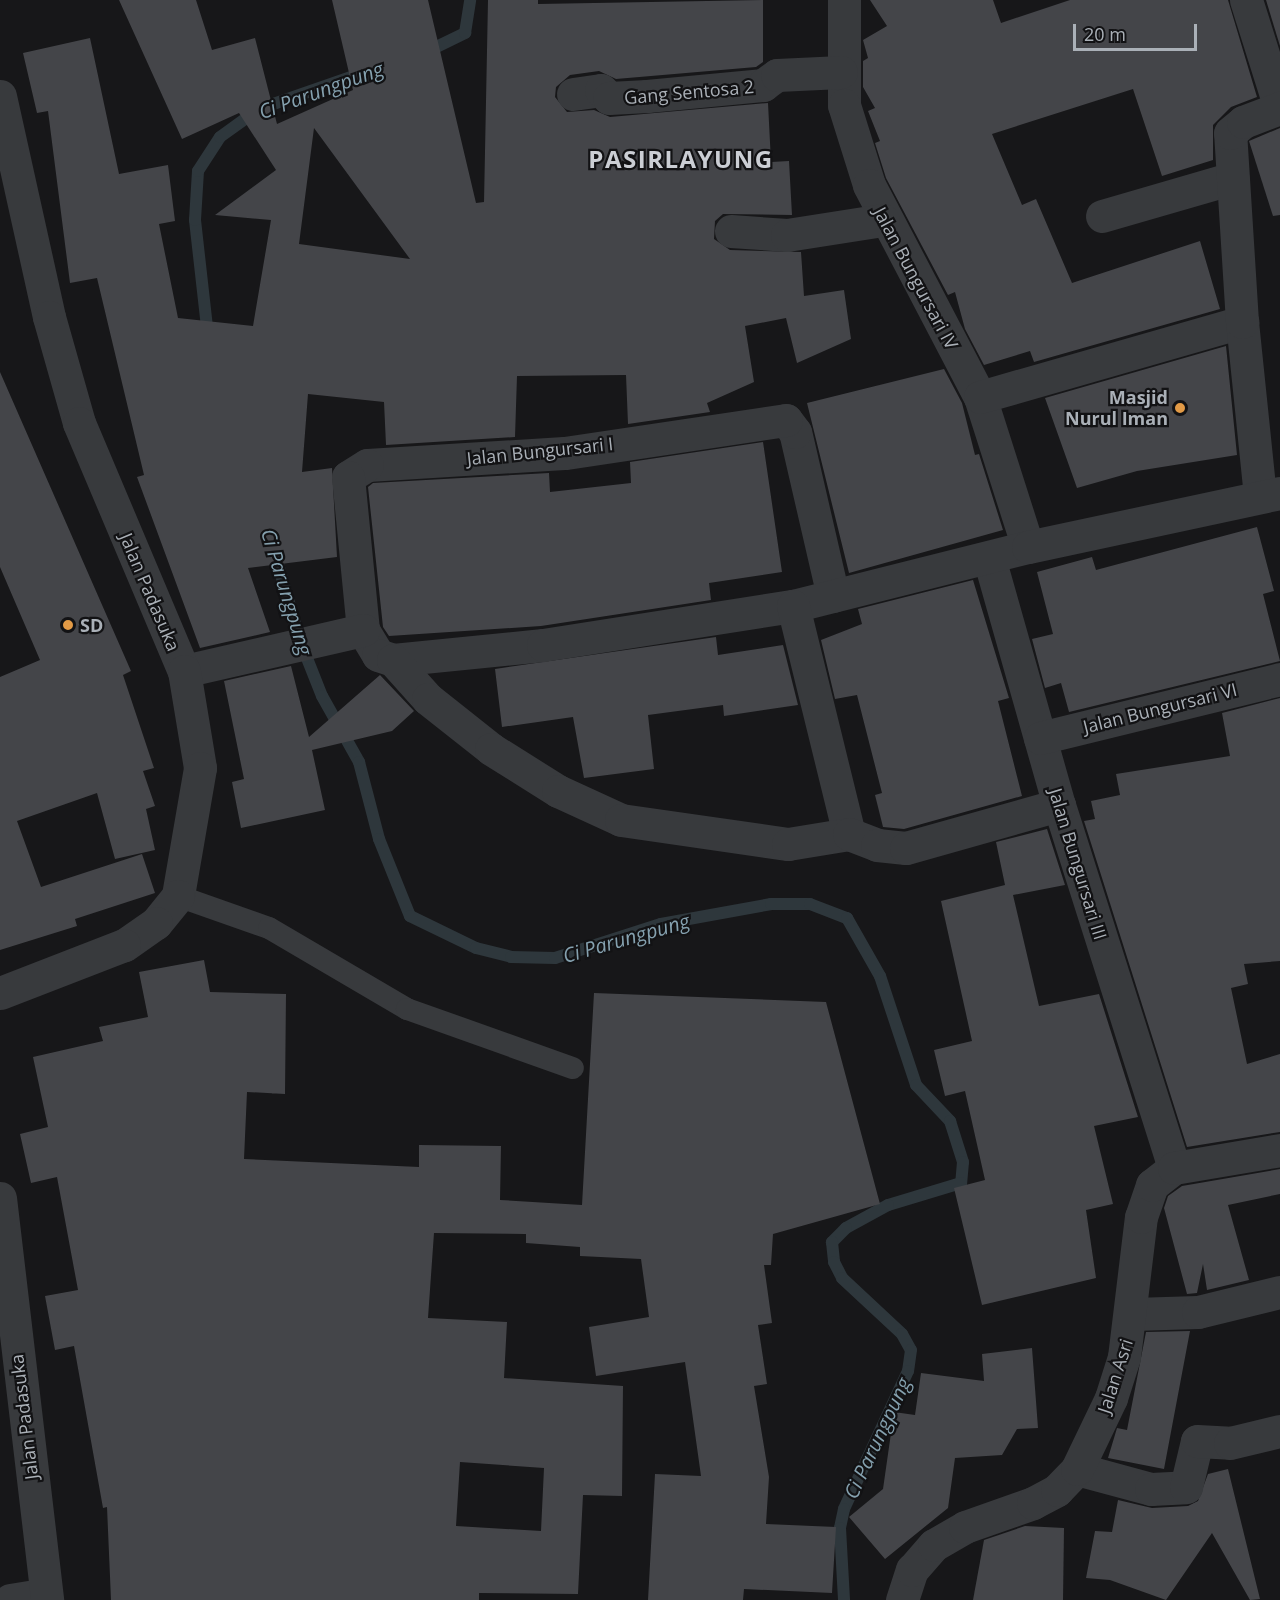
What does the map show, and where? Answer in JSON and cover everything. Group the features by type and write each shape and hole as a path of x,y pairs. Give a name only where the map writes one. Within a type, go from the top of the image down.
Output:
{"street":[{"name":"Jalan Bungursari IV","path":"844,0 841,72 844,105 883,220 980,397 1028,547"},
{"path":"393,660 543,645 793,606 1028,547 1270,494 1242,322 1230,133 1244,122 1280,108 1245,0"},
{"name":"Gang Sentosa 2","path":"573,94 601,90 609,98 647,96 763,85 777,75 841,72"},
{"name":"Jalan Padasuka","path":"0,96 49,317 78,423 184,671 200,768 178,896 156,923 124,945 0,993"},
{"path":"1102,216 1233,178"},
{"path":"731,231 787,235 883,220"},
{"path":"980,397 1242,322"},
{"name":"Jalan Bungursari I","path":"833,596 795,432 786,420 768,419 564,453 356,469 348,477 363,630 378,655 393,660 428,699 491,749 558,791 621,820 788,844 849,834"},
{"name":"Jalan Bungursari III","path":"989,558 1059,805 1174,1168"},
{"path":"793,606 849,834 877,845 906,848 1059,805"},
{"path":"184,671 322,637 363,630"},
{"name":"Jalan Bungursari VI","path":"1040,738 1280,679"},
{"path":"1174,1168 1280,1150"},
{"name":"Jalan Asri","path":"902,1600 912,1570 934,1545 965,1527 1033,1503 1057,1490 1077,1469 1111,1398 1133,1314 1141,1217 1152,1185 1174,1168"},
{"name":"Jalan Padasuka","path":"0,1198 4,1266 46,1597"},
{"path":"1133,1314 1198,1312 1280,1292"},
{"path":"1077,1469 1151,1489 1186,1487 1197,1441 1230,1443 1280,1431"},
{"path":"10,1600 46,1597"}],"lane":[{"path":"178,896 269,928 407,1009 573,1068"}],"building":[{"path":"119,0 196,0 212,50 255,38 277,124 353,90 332,0 428,0 476,203 484,202 488,0 538,0 538,4 763,0 763,62 756,67 616,79 599,71 570,75 556,87 555,97 567,112 594,110 610,117 768,103 771,162 789,161 792,215 723,214 715,221 714,239 730,250 801,252 804,296 844,290 851,339 797,363 786,318 745,326 754,382 707,403 710,412 628,424 626,375 517,376 515,437 386,445 384,402 308,394 302,472 332,468 337,557 248,568 270,632 200,648 137,477 144,475 97,278 70,283 48,111 37,113 23,53 90,38 119,174 168,165 175,221 159,224 178,318 253,326 271,220 215,215 276,170 239,113 182,139","holes":["314,128 410,259 299,244"]},
{"path":"870,0 993,0 1001,23 1070,0 1228,0 1257,97 1231,107 1213,125 1213,160 1162,176 1133,89 992,134 1022,205 1036,199 1072,283 1200,241 1220,309 1034,362 1030,351 984,365 965,329 955,292 948,295 886,178 875,143 880,141 868,111 875,108 863,87 863,61 868,58 863,40 887,26"},
{"path":"1266,0 1280,0 1280,46"},
{"path":"1280,128 1280,215 1273,216 1249,141"},
{"name":"Masjid Nurul Iman","path":"1226,346 1237,455 1137,471 1077,488 1045,398"},
{"path":"944,369 962,403 975,455 979,454 1003,530 849,573 807,403"},
{"path":"0,372 131,671 123,675 154,768 143,771 155,806 146,809 155,850 115,859 97,793 17,821 41,887 142,854 155,893 75,919 77,926 0,950 0,677 40,660 0,567"},
{"path":"763,442 782,572 709,583 711,600 541,626 389,636 383,627 368,487 373,483 549,473 550,492 631,483 630,462"},
{"path":"1257,527 1274,591 1263,594 1280,661 1069,712 1061,683 1045,688 1032,639 1053,634 1037,572 1092,557 1096,570"},
{"path":"973,580 1009,698 998,701 1022,796 904,829 883,827 875,795 882,793 857,695 835,699 821,640 862,624 858,609"},
{"path":"716,637 718,655 783,645 798,705 724,716 723,705 648,715 654,769 584,778 573,717 502,727 495,669"},
{"path":"291,666 309,737 380,675 414,711 392,731 312,750 325,810 241,828 232,782 244,779 224,681"},
{"path":"1280,698 1280,961 1244,964 1248,984 1231,988 1247,1064 1280,1054 1280,1132 1187,1147 1084,821 1095,819 1091,801 1120,795 1116,774 1230,756 1222,713"},
{"path":"1047,829 1065,885 1013,895 1039,1006 1099,994 1138,1117 1094,1126 1113,1204 1086,1210 1096,1278 982,1305 954,1188 985,1180 965,1091 945,1096 934,1050 972,1041 941,901 1005,885 996,842"},
{"path":"204,960 210,992 286,994 285,1094 247,1092 244,1159 419,1167 419,1145 501,1146 500,1200 582,1205 594,993 826,1002 880,1204 773,1234 771,1265 764,1265 772,1323 758,1325 767,1384 754,1386 769,1477 766,1524 836,1527 832,1593 744,1589 743,1600 648,1600 655,1474 701,1476 685,1362 596,1376 589,1327 649,1317 641,1259 580,1256 580,1247 526,1243 526,1234 434,1233 428,1318 507,1322 504,1378 623,1386 622,1496 583,1495 578,1594 479,1593 479,1600 111,1600 107,1507 103,1508 74,1346 55,1350 45,1296 78,1290 57,1177 31,1183 20,1134 48,1127 33,1057 103,1041 99,1027 148,1017 139,972","holes":["460,1462 544,1468 541,1531 456,1526"]},
{"path":"1280,1169 1280,1194 1228,1205 1249,1280 1207,1290 1203,1264 1197,1293 1187,1294 1164,1208 1168,1196 1182,1186"},
{"path":"1190,1331 1164,1469 1108,1458 1117,1428 1127,1430 1146,1332"},
{"path":"1032,1348 1038,1428 1017,1429 1002,1455 955,1458 948,1508 885,1559 849,1517 883,1489 894,1412 915,1415 921,1373 984,1381 982,1354"},
{"path":"1228,1469 1260,1599 1250,1600 1212,1533 1166,1600 1110,1580 1086,1578 1095,1531 1112,1532 1118,1500 1152,1508 1188,1506 1198,1501 1208,1474"},
{"path":"1025,1526 1064,1528 1063,1600 973,1600 984,1540"}],"waterway":[{"name":"Ci Parungpung","path":"424,53 465,33 470,0"},
{"name":"Ci Parungpung","path":"208,336 195,220 198,171 220,137 259,109 365,72"},
{"name":"Ci Parungpung","path":"274,550 299,638 322,696 359,762 379,839 410,916 476,948 511,957 555,958 661,924 771,904 810,904 847,918 880,976 916,1085 950,1121 963,1162 961,1183 888,1205 846,1228 832,1242 834,1262 842,1278 902,1334 911,1350 908,1371 844,1509 840,1528 844,1600"}],"place":[{"name":"Masjid Nurul Iman","path":"1180,408"},
{"name":"SD","path":"68,625"}],"district":[{"name":"PASIRLAYUNG","path":"681,159"}]}
